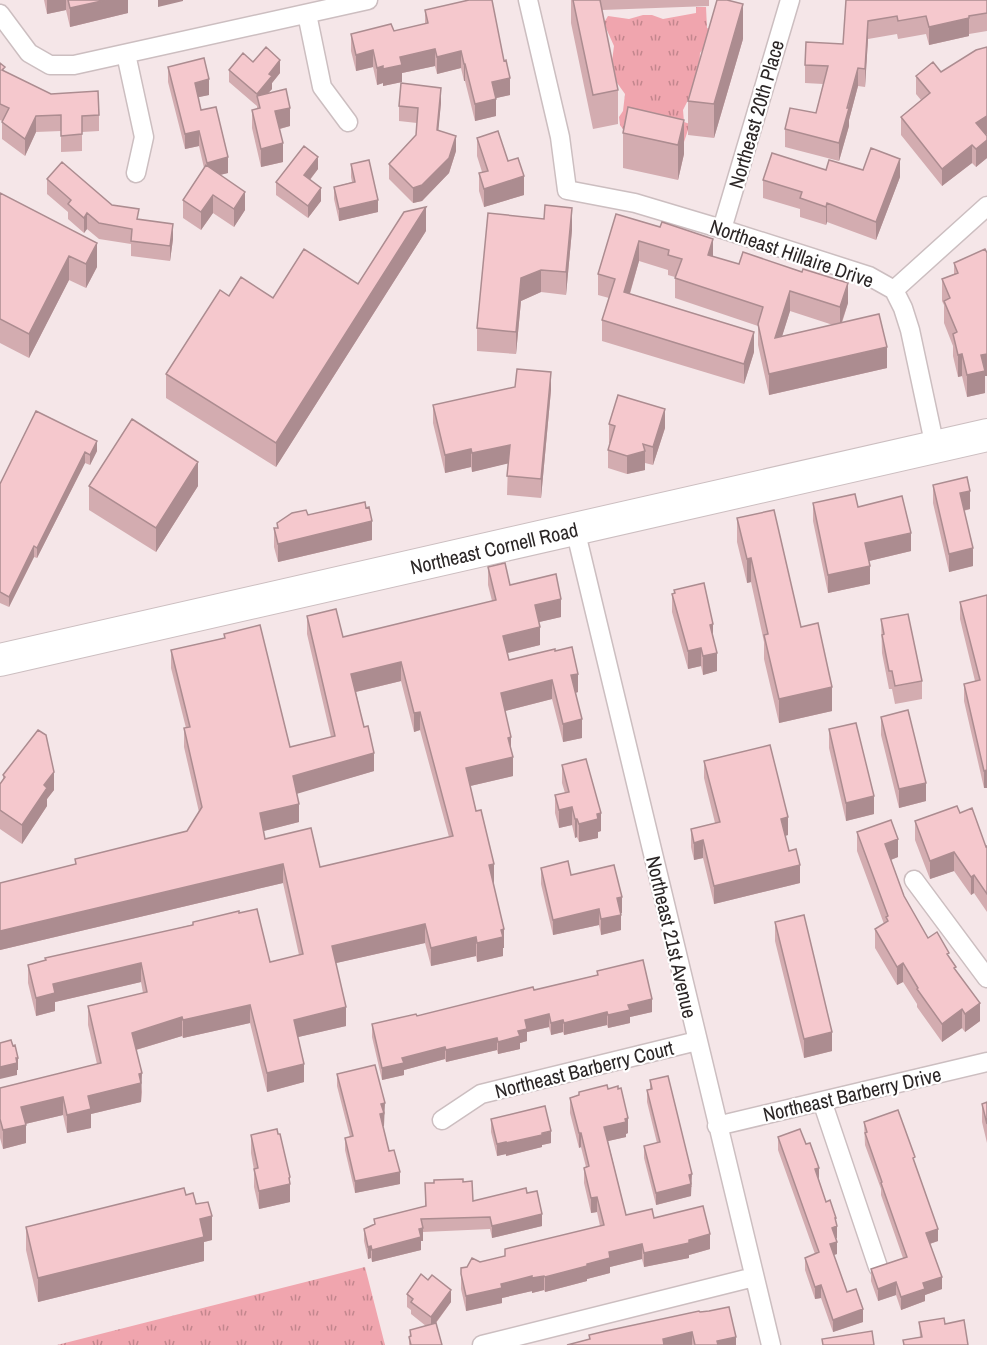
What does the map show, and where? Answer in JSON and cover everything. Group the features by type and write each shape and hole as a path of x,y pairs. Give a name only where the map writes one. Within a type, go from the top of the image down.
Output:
{"highway":[{"name":"Northeast Cornell Road","path":"0,660 987,435"}],"street":[{"path":"0,14 29,53 50,65 74,65 368,0"},
{"name":"Northeast Hillaire Drive","path":"528,0 560,137 567,190 635,203 722,229 869,276 894,290 910,330 935,447"},
{"name":"Northeast 20th Place","path":"722,229 789,0"},
{"path":"308,14 322,87 348,122"},
{"path":"126,54 144,137 136,173"},
{"path":"894,290 987,206"},
{"name":"Northeast 21st Avenue","path":"575,530 771,1345"},
{"path":"914,880 987,978"},
{"name":"Northeast Barberry Court","path":"442,1120 482,1094 697,1041"},
{"name":"Northeast Barberry Drive","path":"717,1126 987,1062"},
{"path":"822,1101 878,1267"},
{"path":"482,1344 754,1277"}],"green space":[{"path":"696,7 706,7 707,28 716,31 700,53 699,70 683,110 684,122 690,124 681,151 629,138 620,125 619,117 623,111 625,94 615,80 612,61 614,46 606,28 600,29 608,16 629,19 652,15 663,19 696,13"},
{"path":"365,1267 385,1345 57,1345"}],"building":[{"path":"68,0 106,0 70,8"},
{"path":"469,0 492,0 504,61 506,60 510,78 492,82 496,99 475,104 461,51 437,57 435,49 400,57 402,65 383,69 383,66 377,68 373,50 356,55 351,34 391,24 394,31 428,23 425,10"},
{"path":"573,0 600,0 618,90 593,95"},
{"path":"717,0 743,4 714,104 688,101"},
{"path":"846,0 987,0 987,13 929,27 926,16 898,21 897,16 868,21 865,69 858,68 839,143 785,129 790,108 816,113 828,66 805,65 806,42 843,44"},
{"path":"266,47 280,60 269,74 272,76 257,94 229,70 243,53 253,62"},
{"path":"987,47 987,116 976,123 987,136 987,140 976,149 972,145 942,169 901,117 930,93 916,76 933,62 941,72 976,50"},
{"path":"204,58 209,79 195,83 201,110 216,107 228,157 207,163 199,131 185,134 168,67"},
{"path":"0,63 5,67 2,70 51,94 98,91 99,115 82,116 82,134 61,136 61,115 36,116 25,139 2,122 9,108 0,104"},
{"path":"401,83 441,88 437,130 456,136 449,158 422,185 413,188 389,164 416,135 418,108 399,106"},
{"path":"286,89 290,108 275,111 283,143 261,149 252,110 260,108 257,96"},
{"path":"628,107 684,120 678,145 623,133"},
{"path":"498,131 508,161 518,158 524,176 484,189 479,173 488,171 477,138"},
{"path":"304,146 318,157 304,175 321,188 308,206 276,182"},
{"path":"871,148 900,159 876,222 827,203 826,207 800,198 802,192 763,180 772,153 826,170 829,160 863,170"},
{"path":"369,160 378,200 339,209 334,187 355,182 351,164"},
{"path":"62,162 112,205 139,209 137,219 173,224 170,246 131,241 132,229 99,223 87,213 84,218 68,204 71,200 47,179"},
{"path":"206,165 245,192 234,209 213,195 201,212 183,200"},
{"path":"0,193 97,243 86,264 69,256 29,334 0,319"},
{"path":"545,205 572,208 566,272 541,270 521,278 516,332 477,328 488,213 544,219"},
{"path":"426,207 276,443 166,374 220,290 229,296 241,277 273,298 304,249 358,284 404,212"},
{"path":"616,214 660,227 662,222 713,239 708,255 739,264 743,252 802,272 803,269 848,283 840,307 790,291 775,338 879,314 887,347 769,374 758,324 763,307 675,278 682,259 668,255 669,250 639,241 624,292 754,332 744,364 602,320 615,279 598,274"},
{"path":"985,249 987,253 987,354 981,355 985,371 967,375 962,354 958,355 953,334 957,332 944,301 950,298 942,279 958,273 954,263"},
{"path":"517,369 551,372 541,479 507,476 510,445 472,453 471,449 445,455 433,405 515,387"},
{"path":"618,395 665,409 653,447 643,444 645,451 627,456 608,450 615,426 609,424"},
{"path":"36,411 97,441 90,455 85,452 37,548 34,546 9,597 0,592 0,484"},
{"path":"132,419 198,462 156,528 89,486"},
{"path":"967,477 970,491 960,493 973,548 949,554 933,485"},
{"path":"855,494 858,507 902,496 911,533 865,543 870,566 828,575 813,503"},
{"path":"365,502 366,508 369,507 372,521 278,544 274,528 278,528 277,523 292,513 306,510 308,515"},
{"path":"774,510 801,627 818,623 832,687 779,699 764,635 768,634 751,558 747,559 737,518"},
{"path":"505,563 510,585 556,574 561,599 535,605 540,627 503,636 509,660 572,647 578,674 571,675 582,719 563,724 552,680 501,693 513,757 466,768 476,811 481,810 494,864 489,865 504,929 501,930 503,937 477,943 476,937 431,948 425,924 332,946 346,1007 294,1020 304,1064 267,1073 250,1005 183,1020 182,1017 132,1033 142,1073 139,1074 141,1083 88,1096 91,1109 67,1115 63,1097 21,1107 26,1125 3,1130 0,1119 0,1088 101,1063 88,1006 147,992 141,963 53,984 55,993 36,998 28,965 46,960 45,958 193,925 193,922 239,911 239,913 257,909 270,962 303,954 283,864 0,931 0,883 76,864 75,859 187,831 202,807 184,728 190,727 171,650 225,638 224,634 260,625 290,747 335,736 307,616 336,609 343,637 496,600 488,567","holes":["401,662 414,713 420,712 453,836 320,867 311,828 265,839 260,813 299,804 293,776 374,753 368,726 364,727 351,674"]},
{"path":"704,583 717,653 703,656 701,648 688,651 672,594 675,593 674,590"},
{"path":"987,595 987,770 984,771 964,684 980,680 960,602"},
{"path":"908,614 922,681 895,686 892,671 889,671 881,619"},
{"path":"908,710 926,783 899,789 881,717"},
{"path":"856,723 874,796 846,803 829,729"},
{"path":"38,730 46,735 54,772 44,785 47,788 22,825 0,810 0,784 5,777 3,775"},
{"path":"770,745 788,817 781,819 789,851 796,849 800,865 714,886 703,840 694,843 691,829 720,822 704,761"},
{"path":"586,759 601,813 597,814 598,819 579,824 572,807 559,810 555,795 569,792 562,765"},
{"path":"957,806 960,813 972,808 987,846 987,894 974,875 971,877 954,852 930,861 915,821"},
{"path":"891,820 898,839 885,844 904,896 928,938 937,932 956,967 954,968 980,1003 965,1014 962,1009 942,1024 917,989 903,963 897,967 875,929 888,921 886,917 888,916 857,832"},
{"path":"568,861 571,875 614,865 622,897 617,898 621,915 601,919 599,909 553,920 541,868"},
{"path":"804,915 832,1032 804,1039 775,922"},
{"path":"643,960 652,999 628,1005 630,1010 608,1015 607,1012 564,1023 563,1020 551,1023 549,1014 525,1020 527,1029 518,1031 520,1036 498,1042 497,1038 446,1050 445,1047 402,1058 404,1063 382,1068 372,1024 416,1014 417,1016 533,987 534,990 598,975 597,971"},
{"path":"11,1040 13,1046 15,1045 17,1063 0,1067 0,1043"},
{"path":"375,1065 385,1103 381,1104 384,1113 380,1114 389,1151 394,1150 400,1172 355,1181 345,1138 353,1136 337,1074"},
{"path":"668,1076 692,1174 689,1175 691,1184 656,1193 644,1146 660,1142 647,1090 652,1089 650,1080"},
{"path":"607,1085 608,1089 618,1086 618,1089 621,1088 628,1118 625,1119 626,1122 604,1127 626,1215 652,1209 654,1218 703,1206 710,1234 689,1240 689,1243 644,1253 642,1244 609,1252 610,1258 587,1264 587,1266 545,1277 532,1278 532,1276 501,1284 502,1288 466,1296 461,1268 467,1267 472,1258 480,1262 505,1256 505,1249 604,1225 597,1197 591,1198 584,1168 589,1166 570,1098 579,1095 579,1092"},
{"path":"987,1102 987,1124 982,1104"},
{"path":"545,1106 551,1131 497,1144 491,1119"},
{"path":"898,1110 938,1229 926,1233 942,1277 923,1283 925,1289 901,1297 896,1282 878,1289 871,1269 907,1257 865,1133 867,1132 864,1122"},
{"path":"277,1129 290,1184 259,1191 254,1169 258,1168 251,1135"},
{"path":"800,1129 806,1144 810,1143 819,1168 815,1169 826,1202 830,1200 836,1218 837,1226 832,1228 837,1242 830,1244 847,1292 856,1289 863,1309 833,1320 821,1285 815,1287 805,1258 819,1252 778,1137"},
{"path":"463,1179 463,1182 472,1181 473,1201 526,1188 527,1193 537,1191 542,1214 492,1226 490,1217 421,1219 423,1228 419,1229 421,1237 372,1250 371,1246 368,1247 364,1229 375,1224 374,1219 426,1206 425,1183 434,1183 434,1180"},
{"path":"184,1188 186,1195 193,1193 196,1204 208,1202 212,1216 200,1219 204,1237 38,1278 26,1227"},
{"path":"421,1274 428,1280 432,1275 451,1290 431,1317 411,1302 413,1299 407,1294"},
{"path":"729,1307 736,1337 717,1341 718,1345 695,1345 692,1332 663,1339 664,1345 567,1345 590,1339 589,1335 606,1331 699,1311"},
{"path":"944,1318 945,1324 964,1320 968,1345 904,1345 903,1340 922,1337 919,1322"},
{"path":"436,1323 442,1345 411,1345 410,1330"},
{"path":"872,1331 874,1345 823,1345 822,1339"}]}
